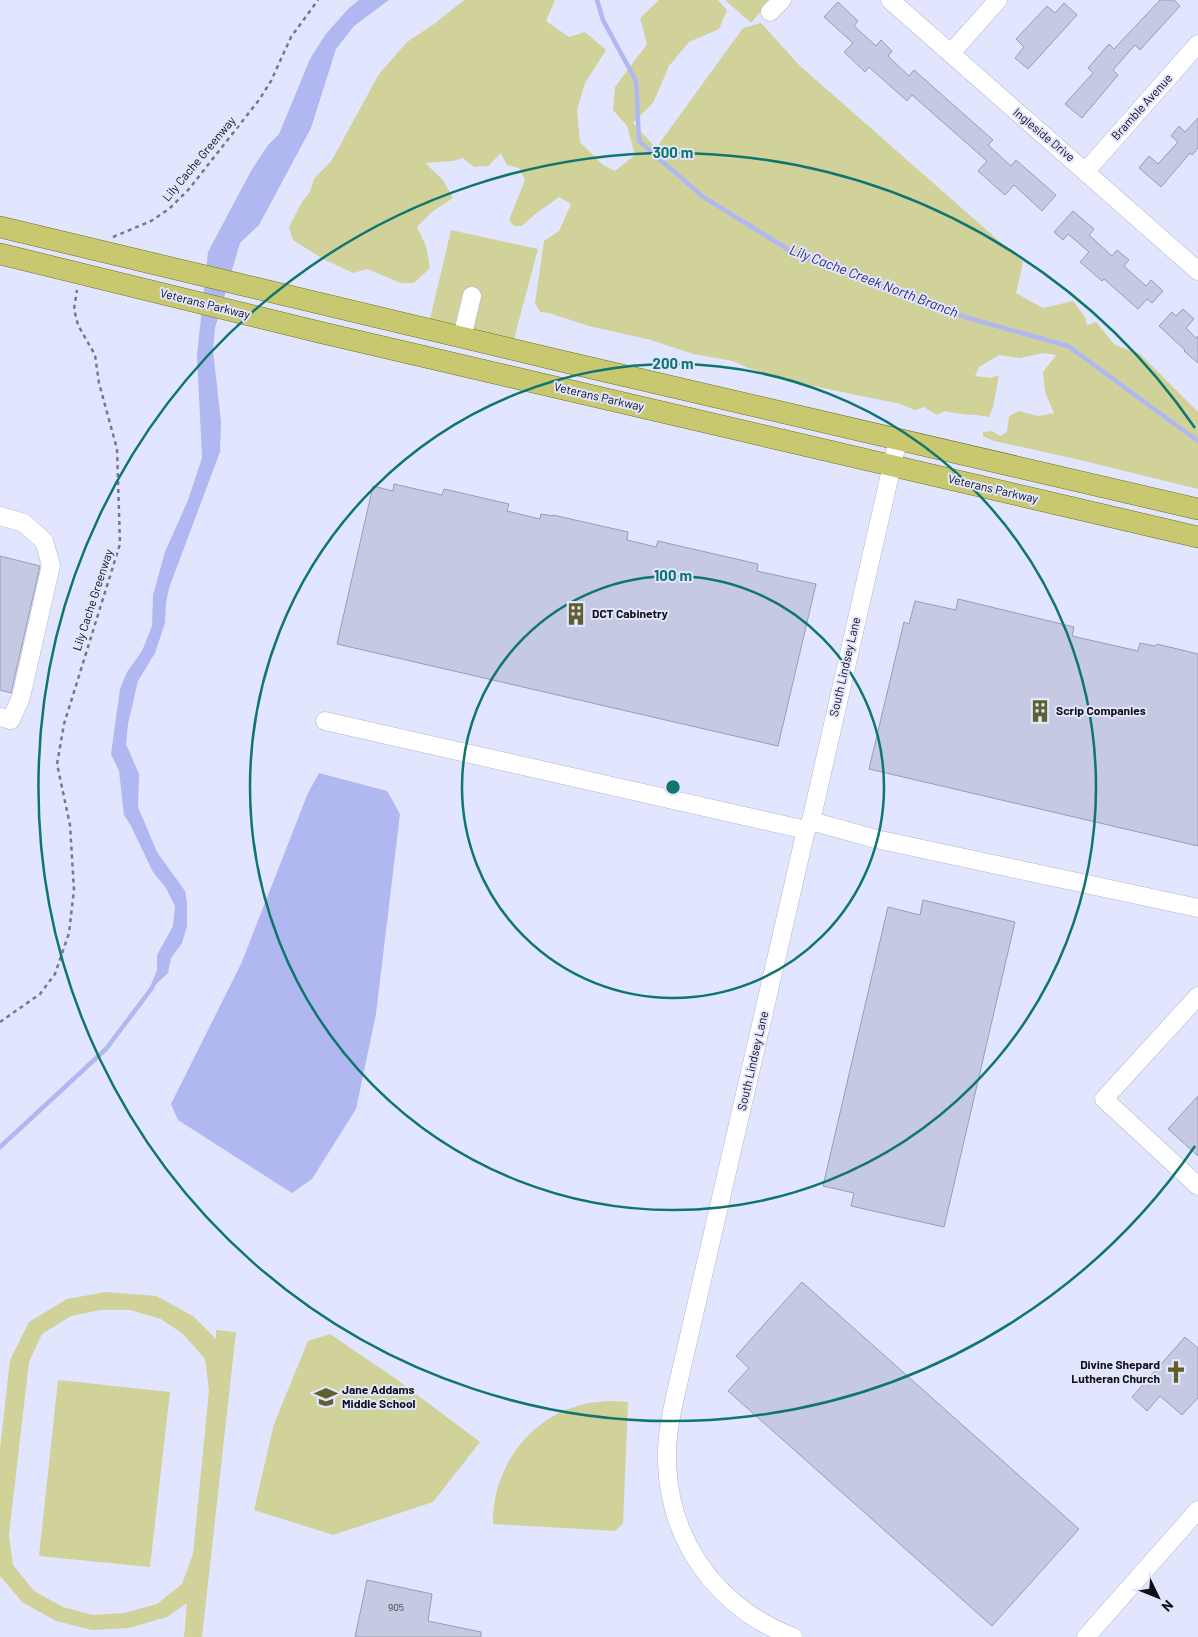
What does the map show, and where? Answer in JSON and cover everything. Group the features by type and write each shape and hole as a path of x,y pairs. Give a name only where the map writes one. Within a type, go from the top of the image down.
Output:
{"main road":[{"path":"0,227 462,338 1198,509"},
{"name":"Veterans Parkway","path":"0,254 232,311 1198,537"}],"street":[{"name":"Ingleside Drive","path":"890,0 1198,271"},
{"path":"951,53 998,0"},
{"name":"Bramble Avenue","path":"1086,171 1198,44"},
{"path":"462,338 472,296"},
{"name":"South Lindsey Lane","path":"793,1637 771,1628 742,1611 709,1578 694,1556 683,1534 670,1487 667,1463 668,1431 898,439"},
{"path":"0,516 24,523 44,541 51,565 21,697 5,718"},
{"path":"325,721 1198,908"},
{"path":"1198,996 1104,1099 1198,1186"},
{"path":"1086,1637 1198,1510"}],"path":[{"name":"Lily Cache Greenway","path":"107,253 111,239 116,235 151,221 169,209 189,189 259,100 271,80 291,37 318,0"},
{"name":"Lily Cache Greenway","path":"0,1022 40,994 55,974 69,932 74,890 70,825 57,764 64,724 120,544 116,448 98,383 95,355 78,325 74,309 81,274"}],"green space":[{"path":"464,0 555,0 546,21 569,37 585,32 606,50 585,83 577,110 580,142 603,165 615,171 635,155 627,126 613,110 615,87 647,44 640,18 659,0 718,0 727,10 719,29 689,42 669,66 653,103 633,123 656,148 743,28 761,23 799,65 1023,262 1016,293 1043,308 1073,301 1085,317 1087,325 1096,322 1115,345 1140,354 1198,412 1198,489 994,441 983,436 983,432 992,431 1000,436 1007,432 1009,416 1019,411 1038,416 1054,413 1045,392 1043,372 1056,355 1043,353 1020,358 999,355 979,367 975,376 991,378 999,375 993,407 989,417 945,411 937,415 924,407 915,410 900,404 813,386 748,368 733,361 693,354 651,340 589,326 549,313 540,312 535,303 544,241 559,231 571,204 559,197 522,226 514,226 509,220 525,180 519,168 507,165 501,153 488,166 474,167 463,158 453,161 425,163 443,180 453,198 433,211 417,227 426,246 430,268 414,283 401,283 367,269 353,273 323,259 293,240 289,227 302,202 310,192 314,179 332,160 379,74 407,42 434,24"},
{"path":"725,0 771,0 751,23"},
{"path":"451,230 538,249 514,339 473,330 472,319 460,317 456,325 430,319"},
{"path":"106,1292 156,1296 193,1316 216,1339 216,1330 236,1332 202,1637 184,1637 187,1603 167,1617 129,1628 92,1630 56,1621 22,1602 0,1576 0,1449 10,1360 29,1322 67,1299","holes":["100,1310 130,1310 161,1319 183,1334 205,1359 209,1390 193,1554 182,1584 157,1604 124,1613 93,1615 63,1607 34,1591 13,1565 9,1535 29,1362 42,1334 71,1316"]},
{"path":"330,1334 396,1379 480,1442 433,1502 333,1535 254,1510 274,1424 308,1341"},
{"path":"58,1380 170,1392 150,1567 39,1556"},
{"path":"628,1402 623,1523 615,1531 493,1524 494,1506 499,1483 506,1467 525,1439 552,1417 568,1409 588,1403"}],"water":[{"path":"359,0 389,0 354,26 336,49 311,128 259,225 240,243 215,328 213,350 221,422 220,452 169,588 165,623 155,653 138,681 128,724 126,744 139,774 138,807 157,852 185,891 187,903 187,926 182,943 171,958 168,973 152,988 157,975 157,955 173,926 175,906 166,888 153,872 124,815 119,771 111,754 120,689 127,672 142,651 152,626 153,595 165,552 188,500 202,458 197,355 208,252 251,171 268,145 279,134 310,59 325,35 349,8"},
{"path":"319,773 387,791 400,814 376,1014 356,1109 312,1179 292,1193 178,1120 171,1104 241,964 308,793"}],"building":[{"path":"1160,0 1174,0 1180,6 1140,50 1135,45 1113,70 1118,75 1082,118 1065,104 1093,73 1088,68 1109,44 1114,49"},
{"path":"838,2 858,21 854,26 876,46 881,40 892,51 888,56 909,76 914,70 993,140 988,145 1011,166 1016,160 1056,195 1042,211 1014,185 1005,195 978,171 987,161 912,95 907,101 869,67 865,72 844,52 853,43 824,17"},
{"path":"1064,3 1077,15 1028,69 1015,58 1024,47 1016,39 1047,6 1055,13"},
{"path":"1198,118 1198,148 1192,155 1190,153 1161,187 1139,168 1149,156 1158,164 1178,142 1171,136 1179,126 1185,132"},
{"path":"1073,211 1094,229 1089,235 1112,256 1117,250 1129,260 1124,266 1146,286 1151,280 1163,291 1152,303 1147,299 1138,309 1104,279 1102,281 1080,262 1089,252 1068,234 1063,240 1054,232"},
{"path":"1183,309 1194,319 1186,328 1196,338 1198,336 1198,363 1159,326 1172,312 1176,316"},
{"name":"DCT Cabinetry","path":"394,484 442,495 444,489 509,504 507,511 540,519 541,514 553,515 628,532 627,540 656,547 658,541 758,564 757,571 816,584 778,746 337,644 373,486 393,491"},
{"path":"0,556 40,566 11,693 0,690"},
{"name":"Scrip Companies","path":"958,599 1074,627 1072,636 1138,651 1140,643 1155,646 1157,644 1198,654 1198,846 869,769 904,622 909,624 915,601 956,610"},
{"path":"923,900 1015,922 944,1227 851,1206 854,1193 823,1186 888,907 920,915"},
{"path":"1198,1096 1198,1156 1168,1129"},
{"path":"802,1282 1079,1529 992,1626 728,1391 749,1368 736,1356"},
{"name":"Divine Shepard Lutheran Church","path":"1185,1337 1198,1348 1198,1398 1182,1415 1160,1396 1147,1411 1132,1397"},
{"path":"367,1580 432,1594 428,1621 481,1632 481,1637 355,1637"}],"waterway":[{"name":"Lily Cache Creek North Branch","path":"597,0 603,20 636,81 639,141 702,196 797,255 968,318 1068,346 1198,441"},
{"path":"0,1147 106,1049 152,988 159,971"}],"place":[{"name":"DCT Cabinetry","path":"576,614"},
{"name":"Scrip Companies","path":"1040,711"},
{"name":"Divine Shepard Lutheran Church","path":"1176,1372"},
{"name":"Jane Addams Middle School","path":"326,1397"}]}
